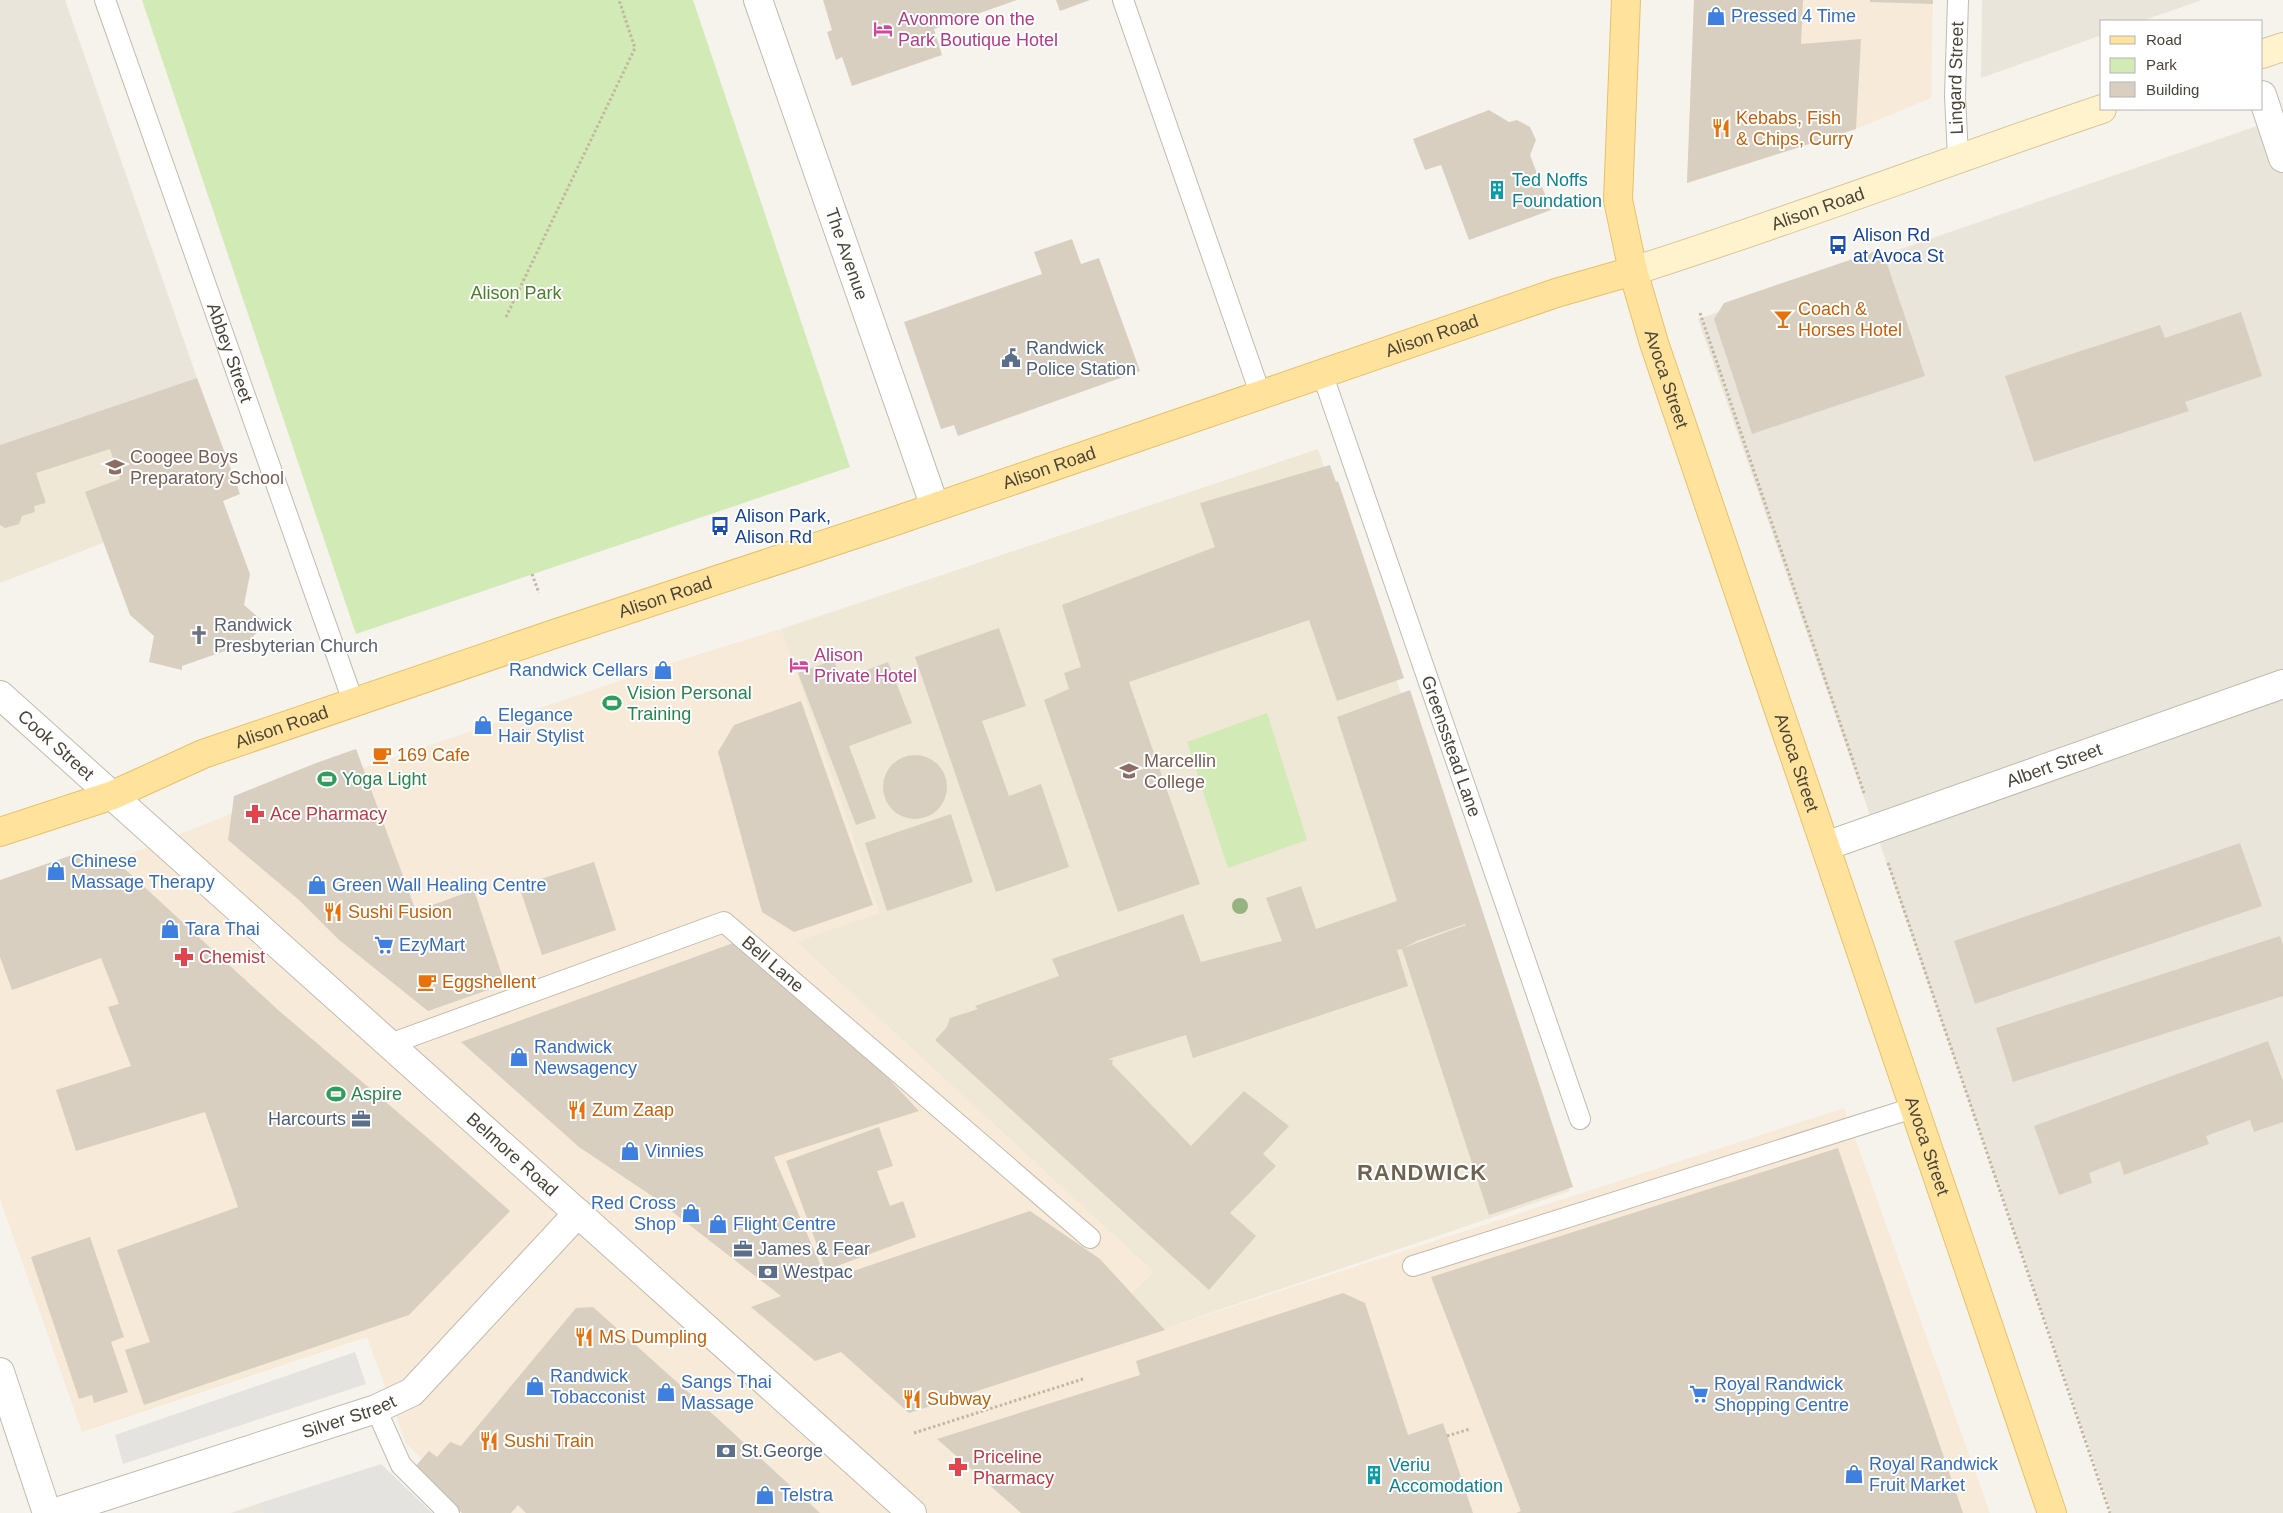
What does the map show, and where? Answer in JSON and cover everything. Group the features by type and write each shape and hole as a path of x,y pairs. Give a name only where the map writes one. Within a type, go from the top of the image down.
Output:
{"main road":[{"name":"Avoca Street","path":"1626,0 1618,200 1633,271 1654,343 1916,1107 2052,1513"},
{"path":"2263,54 2283,47"},
{"name":"Alison Road","path":"0,832 112,795 203,754 934,507 1260,393 1556,293 1709,247 2100,110"}],"street":[{"name":"The Avenue","path":"758,0 934,507"},
{"path":"2263,98 2283,158"},
{"name":"Albert Street","path":"1826,846 2283,684"},
{"name":"Cook Street","path":"0,695 112,795"},
{"name":"Belmore Road","path":"112,795 912,1513"},
{"name":"Silver Street","path":"53,1513 376,1409 412,1392 578,1213"},
{"path":"0,1372 47,1513"}],"lane":[{"name":"Abbey Street","path":"105,0 354,704"},
{"path":"1123,0 1260,393"},
{"name":"Lingard Street","path":"1958,0 1956,96 1958,158"},
{"name":"Greensstead Lane","path":"1322,373 1580,1119"},
{"name":"Bell Lane","path":"390,1044 724,922 1090,1238"},
{"path":"1413,1266 1916,1107"},
{"path":"376,1409 401,1465 449,1513"}],"path":[{"path":"506,317 635,48 619,0"},
{"path":"1700,313 2110,1513"},
{"path":"532,574 539,593"},
{"path":"914,1433 1083,1380"},
{"path":"1447,1436 1470,1429"}],"shaded area":[{"path":"0,0 65,0 197,378 0,445"},
{"path":"1694,0 1933,0 1931,98 1856,129 1687,183"},
{"path":"1982,0 2202,0 2145,20 2100,20 2100,36 1981,78"},
{"path":"2283,117 2283,1513 2112,1513 1698,319"},
{"name":"Coogee Boys Preparatory School","path":"197,378 239,490 0,583 0,445"},
{"name":"Marcellin College","path":"1318,449 1570,1191 1160,1330 1126,1299 1154,1272 797,942 879,913 781,629"},
{"path":"781,629 879,914 798,942 1154,1272 1160,1330 1844,1108 1990,1513 481,1513 406,1444 367,1337 82,1432 0,1199 0,899 96,867 256,804 690,657"},
{"path":"355,1352 366,1384 123,1464 115,1435"},
{"path":"381,1464 432,1513 264,1513 260,1503"},
{"path":"260,1503 264,1513 231,1513"}],"green space":[{"name":"Alison Park","path":"142,0 693,0 850,467 356,634"},
{"path":"1267,713 1307,840 1228,868 1187,742"}],"building":[{"path":"823,0 1017,0 934,29 942,55 852,86 842,57 836,60 827,32 832,30"},
{"path":"1056,0 1090,0 1060,11"},
{"path":"1694,0 1803,0 1801,44 1861,39 1856,129 1687,183"},
{"path":"1870,0 1933,0 1933,4 1870,2"},
{"name":"Ted Noffs Foundation","path":"1489,110 1509,122 1517,120 1530,127 1536,140 1530,155 1551,210 1469,240 1441,165 1425,170 1413,139"},
{"path":"1072,239 1081,264 1099,258 1140,371 958,436 954,425 941,429 904,322 1042,274 1034,252"},
{"path":"1882,249 1925,376 1752,434 1714,319 1724,303"},
{"path":"2241,312 2262,376 2185,402 2189,411 2034,462 2005,376 2160,325 2165,338"},
{"path":"197,378 240,494 223,501 250,574 244,605 265,623 245,646 242,645 182,666 182,670 149,662 154,636 130,615 85,492 120,479 110,449 36,473 46,503 34,506 35,512 22,516 19,524 5,528 0,525 0,445"},
{"path":"1330,465 1336,482 1338,481 1404,678 1337,701 1309,620 1129,682 1200,884 1118,912 1044,700 1069,689 1064,673 1081,667 1062,605 1215,547 1200,503"},
{"path":"999,628 1026,706 982,721 1009,796 1041,784 1069,867 996,892 915,657"},
{"path":"834,660 841,680 888,662 912,723 849,746 876,818 856,825 798,673"},
{"path":"1410,690 1573,1187 1489,1215 1402,949 1397,950 1408,986 1193,1058 1186,1035 1108,1059 1113,1060 1112,1064 1191,1146 1244,1091 1289,1126 1263,1154 1276,1166 1230,1213 1256,1236 1209,1290 935,1040 947,1027 950,1018 978,1009 975,1006 1059,976 1052,959 1183,914 1201,962 1282,941 1266,898 1301,886 1316,929 1397,901 1337,717","holes":["1466,925 1403,948 1419,940"]},
{"path":"801,701 873,905 794,932 762,912 718,752 734,725"},
{"path":"356,749 416,911 474,890 505,984 428,1011 338,939 299,900 228,840 234,796"},
{"path":"909,755 921,755 938,764 945,775 947,787 945,799 938,810 921,819 909,819 897,814 888,805 883,793 883,781 888,769 897,760"},
{"path":"951,814 973,882 887,911 865,843"},
{"path":"2240,843 2262,906 1975,1004 1954,941"},
{"path":"78,853 114,861 127,871 277,1009 510,1211 409,1315 144,1405 125,1350 150,1342 117,1250 238,1207 205,1112 76,1151 56,1090 131,1066 108,1007 119,1004 101,958 12,990 0,957 0,880"},
{"path":"594,862 616,930 542,955 519,886"},
{"path":"2280,936 2283,945 2283,996 2013,1082 1996,1028"},
{"path":"736,942 861,1049 919,1111 774,1157 827,1280 1030,1211 1100,1259 1165,1330 909,1413 841,1352 815,1361 751,1307 781,1296 652,1196 579,1147 461,1042"},
{"path":"2268,1041 2283,1081 2283,1122 2254,1132 2250,1120 2206,1136 2209,1144 2124,1175 2120,1161 2089,1173 2092,1183 2059,1195 2034,1126"},
{"path":"879,1127 893,1166 877,1171 890,1206 903,1201 916,1237 826,1270 786,1161"},
{"name":"Royal Randwick Shopping Centre","path":"1838,1148 1963,1513 1516,1513 1521,1511 1431,1277"},
{"path":"90,1237 124,1337 111,1342 128,1392 94,1403 92,1395 79,1399 31,1257"},
{"path":"1343,1293 1365,1303 1408,1435 1443,1423 1473,1513 1021,1513 937,1439 1140,1375 1136,1361"},
{"path":"593,1307 820,1513 526,1513 518,1505 511,1513 462,1513 412,1470 429,1451 437,1457 450,1442 461,1446 576,1308"}],"place":[{"name":"Pressed 4 Time","path":"1716,16"},
{"name":"Avonmore on the Park Boutique Hotel","path":"883,29"},
{"name":"Kebabs, Fish & Chips, Curry","path":"1721,128"},
{"name":"Ted Noffs Foundation","path":"1497,190"},
{"name":"Alison Rd at Avoca St","path":"1838,245"},
{"name":"Coach & Horses Hotel","path":"1783,319"},
{"name":"Randwick Police Station","path":"1011,358"},
{"name":"Coogee Boys Preparatory School","path":"115,467"},
{"name":"Alison Park, Alison Rd","path":"720,526"},
{"name":"Randwick Presbyterian Church","path":"199,635"},
{"name":"Alison Private Hotel","path":"799,665"},
{"name":"Randwick Cellars","path":"663,670"},
{"name":"Vision Personal Training","path":"612,703"},
{"name":"Elegance Hair Stylist","path":"483,725"},
{"name":"169 Cafe","path":"382,755"},
{"name":"Marcellin College","path":"1129,771"},
{"name":"Yoga Light","path":"327,779"},
{"name":"Ace Pharmacy","path":"255,814"},
{"name":"Chinese Massage Therapy","path":"56,871"},
{"name":"Green Wall Healing Centre","path":"317,885"},
{"name":"Sushi Fusion","path":"333,912"},
{"name":"Tara Thai","path":"170,929"},
{"name":"EzyMart","path":"384,945"},
{"name":"Chemist","path":"184,957"},
{"name":"Eggshellent","path":"427,982"},
{"name":"Randwick Newsagency","path":"519,1057"},
{"name":"Aspire","path":"336,1094"},
{"name":"Zum Zaap","path":"577,1110"},
{"name":"Harcourts","path":"361,1119"},
{"name":"Vinnies","path":"630,1151"},
{"name":"Red Cross Shop","path":"691,1213"},
{"name":"Flight Centre","path":"718,1224"},
{"name":"James & Fear","path":"743,1249"},
{"name":"Westpac","path":"768,1272"},
{"name":"MS Dumpling","path":"584,1337"},
{"name":"Randwick Tobacconist","path":"535,1386"},
{"name":"Sangs Thai Massage","path":"666,1392"},
{"name":"Royal Randwick Shopping Centre","path":"1699,1394"},
{"name":"Subway","path":"912,1399"},
{"name":"Sushi Train","path":"489,1441"},
{"name":"St.George","path":"726,1451"},
{"name":"Priceline Pharmacy","path":"958,1467"},
{"name":"Royal Randwick Fruit Market","path":"1854,1474"},
{"name":"Veriu Accomodation","path":"1374,1475"},
{"name":"Telstra","path":"765,1495"}],"district":[{"name":"RANDWICK","path":"1422,1172"}]}
